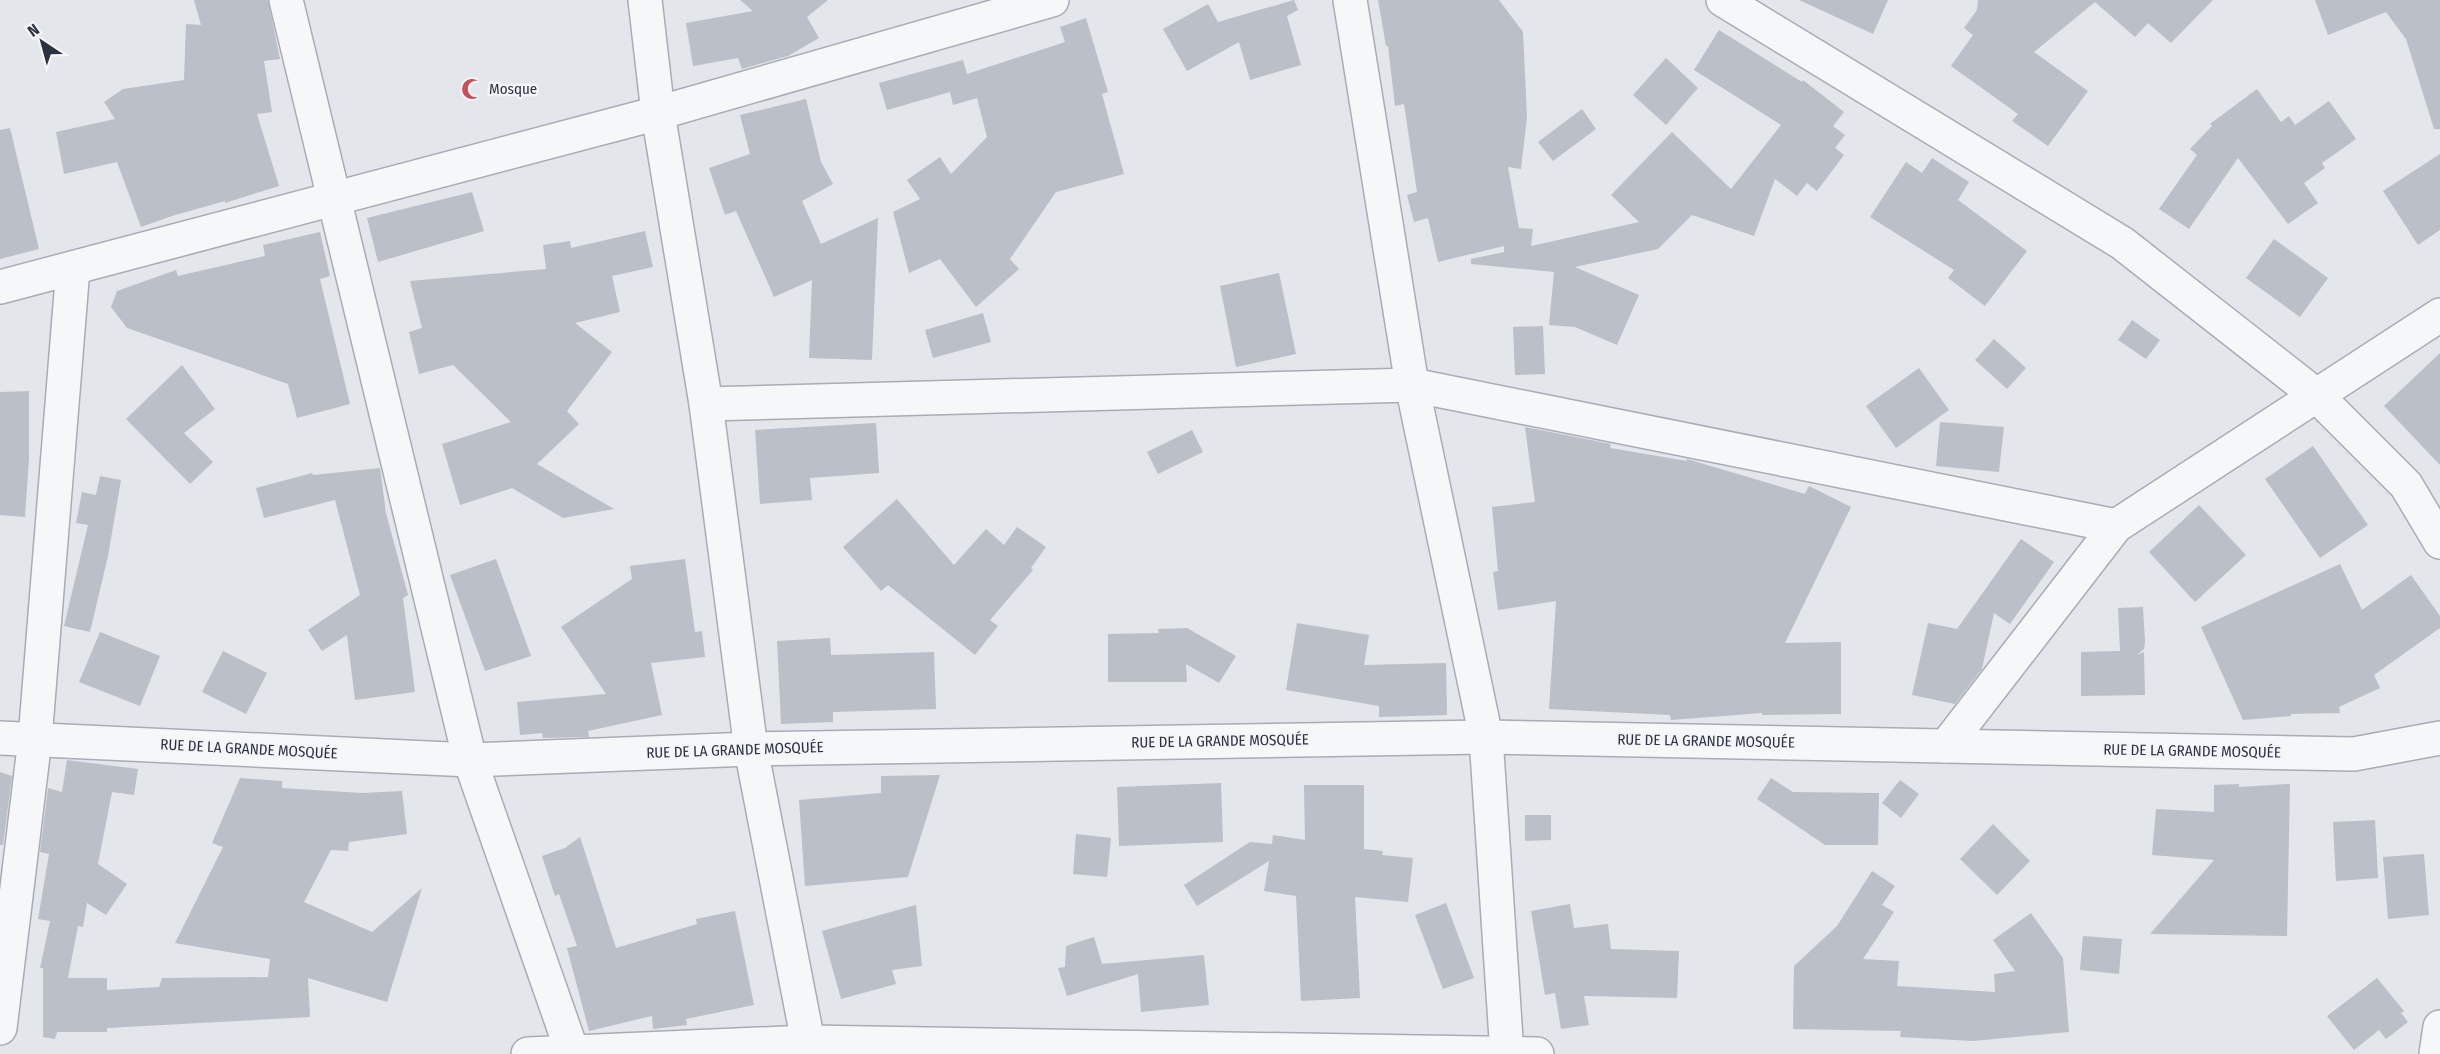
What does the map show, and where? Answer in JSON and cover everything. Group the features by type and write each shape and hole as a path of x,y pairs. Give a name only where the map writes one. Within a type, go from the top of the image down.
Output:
{"street":[{"path":"286,0 470,760 573,1054"},
{"path":"645,0 658,113 706,404 751,749 812,1048"},
{"path":"0,287 658,113 1052,0"},
{"path":"528,1054 812,1048 1517,1053 1486,737 1412,385 1350,0"},
{"path":"1723,0 2121,243 2316,395 2406,485 2440,542"},
{"path":"0,1028 35,739 73,268"},
{"path":"1946,746 2116,526 2440,315"},
{"path":"706,404 1412,385 2116,526"},
{"name":"RUE DE LA GRANDE MOSQUÉE","path":"0,738 470,760 751,749 1486,737 2354,754 2440,738"},
{"path":"2436,1054 2440,1027"}],"building":[{"path":"194,0 268,0 280,59 264,61 272,112 257,114 279,186 141,227 117,162 64,174 56,132 115,119 104,102 123,89 184,80 186,24 201,25"},
{"path":"740,0 828,0 807,17 819,38 788,56 742,69 738,58 693,66 686,23 753,11"},
{"path":"1294,0 1298,10 1287,16 1301,65 1250,80 1239,42 1187,71 1163,29 1208,4 1218,22"},
{"path":"1378,0 1499,0 1523,32 1527,117 1521,169 1508,167 1519,228 1533,229 1531,246 1639,222 1611,195 1672,132 1731,189 1781,125 1694,70 1719,30 1802,82 1803,80 1844,112 1833,126 1845,135 1835,148 1844,155 1817,191 1807,183 1797,196 1775,179 1754,236 1692,215 1658,249 1575,267 1639,295 1617,345 1575,327 1549,325 1554,272 1471,264 1471,259 1504,252 1504,246 1438,262 1428,218 1414,222 1407,195 1417,192 1404,104 1395,106 1388,46 1386,46"},
{"path":"1799,0 1888,0 1873,34"},
{"path":"1978,0 2213,0 2171,43 2148,23 2135,37 2095,2 2034,52 2088,91 2048,146 2012,121 2018,114 1951,66 1973,35 1964,28 1977,10"},
{"path":"2315,0 2440,0 2440,129 2434,129 2406,39 2386,12 2328,35"},
{"path":"1086,18 1108,92 1102,94 1124,174 1056,192 1010,259 1019,269 976,307 940,259 909,273 893,212 920,199 907,180 940,157 951,174 987,137 977,98 953,105 950,92 887,110 879,83 963,60 967,74 1065,42 1060,27"},
{"path":"1666,58 1698,88 1666,125 1633,95"},
{"path":"2257,89 2281,122 2289,116 2295,125 2329,101 2356,139 2322,163 2325,168 2304,183 2318,203 2288,224 2238,158 2189,229 2159,209 2197,155 2190,149 2212,126 2210,124"},
{"path":"806,99 821,162 833,184 802,201 821,244 878,218 872,360 809,358 812,280 774,297 736,211 725,215 709,168 750,154 740,115"},
{"path":"1582,109 1596,129 1553,161 1538,142"},
{"path":"10,128 39,249 0,259 0,130"},
{"path":"2440,154 2440,230 2418,245 2383,191"},
{"path":"1932,158 1969,182 1958,200 2027,251 1985,306 1948,278 1954,270 1870,217 1906,162 1922,173"},
{"path":"472,192 484,231 378,262 367,218"},
{"path":"645,231 653,267 612,276 620,312 575,323 612,352 567,411 579,424 537,464 614,509 563,518 512,488 460,505 442,444 511,422 453,365 419,374 409,332 422,328 410,281 546,269 543,245 570,241 571,248"},
{"path":"320,232 330,276 320,279 350,404 297,418 288,384 127,328 111,307 117,291 176,270 178,276 265,256 263,245"},
{"path":"2274,239 2328,278 2300,317 2246,278"},
{"path":"1279,273 1296,354 1236,367 1220,286"},
{"path":"983,313 991,342 933,358 925,330"},
{"path":"2132,320 2160,340 2146,359 2118,340"},
{"path":"1543,326 1545,374 1515,375 1513,327"},
{"path":"1994,339 2026,368 2007,389 1975,360"},
{"path":"2440,353 2440,465 2384,406"},
{"path":"182,365 215,409 184,433 213,462 190,484 126,419"},
{"path":"1919,368 1949,410 1896,448 1866,406"},
{"path":"29,391 29,459 25,517 0,515 0,392"},
{"path":"1940,422 2004,427 1999,472 1936,466"},
{"path":"876,423 879,473 810,478 812,500 760,504 755,430"},
{"path":"1525,427 1611,444 1610,448 1687,461 1687,459 1805,494 1809,486 1851,507 1785,643 1841,642 1841,714 1762,715 1762,713 1671,720 1670,715 1549,709 1556,601 1498,610 1493,572 1498,571 1492,507 1535,502"},
{"path":"1192,430 1203,452 1158,474 1147,452"},
{"path":"2313,446 2368,525 2320,558 2265,479"},
{"path":"380,468 386,513 408,595 403,598 415,692 355,700 347,635 322,651 308,630 360,595 335,500 264,518 256,488 312,473 313,475"},
{"path":"100,476 121,480 108,556 90,632 64,626 88,525 76,523 82,492 96,495"},
{"path":"897,499 954,565 986,529 1004,545 1017,527 1046,547 1031,568 1033,570 990,620 998,626 975,655 888,585 881,591 843,547"},
{"path":"2199,505 2246,555 2195,602 2149,552"},
{"path":"2021,539 2054,562 2010,624 1994,613 1982,669 1955,704 1912,695 1928,623 1957,629"},
{"path":"496,559 531,656 485,671 450,575"},
{"path":"685,559 695,632 702,631 705,657 651,663 662,715 588,731 589,737 543,738 542,733 520,735 517,702 606,694 561,627 632,579 630,566"},
{"path":"2340,564 2362,610 2411,575 2440,616 2440,628 2374,675 2380,688 2339,707 2340,713 2291,714 2291,716 2243,720 2201,627"},
{"path":"2143,607 2145,642 2144,649 2137,655 2144,652 2145,695 2081,696 2081,652 2120,651 2118,608"},
{"path":"1297,623 1369,635 1364,665 1446,663 1447,715 1379,717 1379,706 1286,690"},
{"path":"1187,628 1236,656 1219,683 1186,664 1187,682 1108,682 1108,634 1159,633 1158,629"},
{"path":"100,632 160,656 140,706 79,682"},
{"path":"830,638 831,655 934,652 936,709 833,712 833,722 781,724 777,641"},
{"path":"223,651 267,673 246,714 202,692"},
{"path":"67,760 138,769 134,795 112,792 98,864 127,884 106,915 87,903 83,927 78,926 68,978 107,978 107,990 159,987 162,978 268,977 270,959 175,943 223,847 212,843 240,778 282,781 282,788 362,793 402,791 407,834 349,842 348,851 331,850 304,902 372,932 422,888 387,1002 308,978 310,1017 107,1028 107,1032 57,1032 55,1039 43,1037 43,968 40,968 50,921 38,919 49,854 40,852 48,788 62,792"},
{"path":"0,772 12,776 3,845 0,845"},
{"path":"940,775 908,877 805,886 799,800 881,793 881,776"},
{"path":"1771,778 1793,792 1879,793 1878,845 1825,845 1757,799"},
{"path":"1900,780 1919,794 1901,818 1882,803"},
{"path":"1221,783 1223,842 1119,846 1117,787"},
{"path":"2239,784 2239,787 2290,784 2287,936 2150,934 2214,860 2152,855 2156,809 2214,812 2214,785"},
{"path":"1304,785 1364,785 1364,849 1383,851 1382,855 1413,858 1408,902 1355,897 1360,998 1301,1001 1296,896 1264,891 1269,861 1197,906 1184,885 1250,842 1272,844 1273,835 1305,840"},
{"path":"1525,815 1551,815 1551,840 1525,841"},
{"path":"2375,820 2378,878 2336,881 2333,822"},
{"path":"1993,824 2030,861 1997,895 1960,859"},
{"path":"1076,834 1111,838 1107,877 1073,874"},
{"path":"580,837 616,948 697,924 696,919 735,911 754,1005 686,1019 687,1025 653,1029 652,1016 589,1031 567,948 577,946 559,894 555,896 542,856 565,848"},
{"path":"2424,854 2429,915 2388,919 2383,857"},
{"path":"1872,871 1895,886 1882,905 1894,912 1863,959 1899,961 1897,986 1995,992 1994,974 2015,971 1993,940 2031,913 2063,958 2069,1032 1973,1041 1900,1037 1901,1031 1793,1029 1794,966 1837,926"},
{"path":"1446,903 1474,978 1443,989 1415,915"},
{"path":"1570,904 1574,928 1608,924 1611,949 1679,951 1677,998 1584,996 1589,1025 1561,1029 1555,993 1545,995 1531,911"},
{"path":"916,905 922,966 892,970 896,984 841,999 822,931"},
{"path":"2083,936 2122,939 2119,974 2080,970"},
{"path":"1094,937 1102,964 1204,955 1209,1005 1141,1012 1138,974 1067,996 1058,968 1065,967 1066,946"},
{"path":"2377,978 2404,1011 2401,1013 2408,1022 2386,1039 2379,1030 2354,1050 2327,1016"}],"place":[{"name":"Mosque","path":"472,89"}]}
